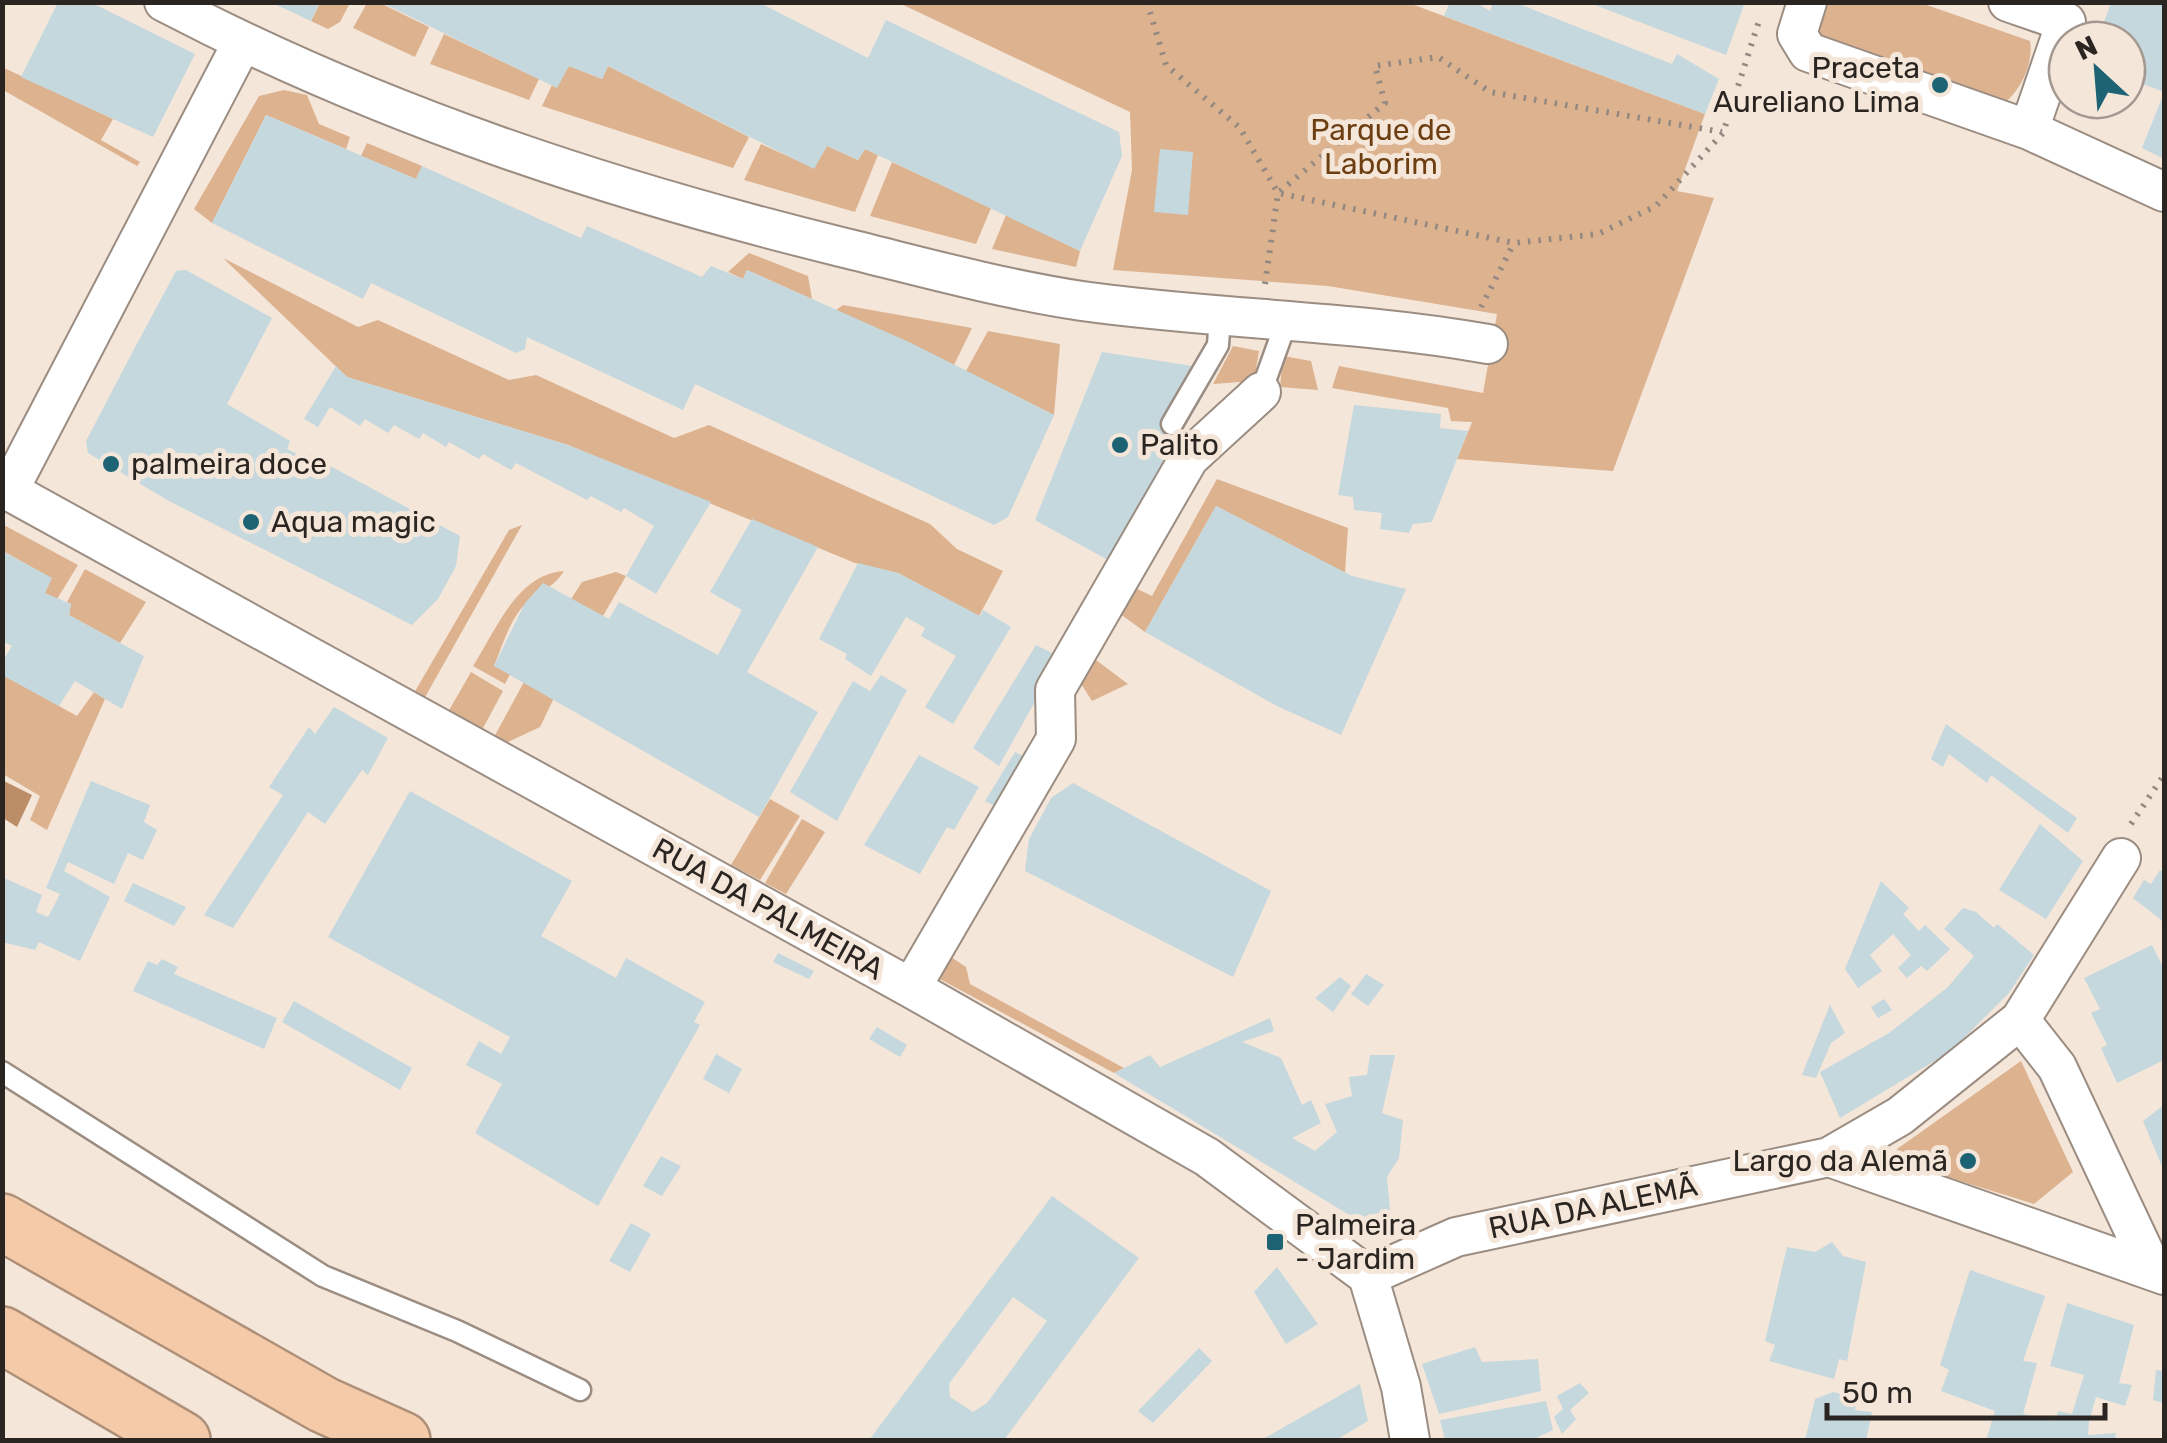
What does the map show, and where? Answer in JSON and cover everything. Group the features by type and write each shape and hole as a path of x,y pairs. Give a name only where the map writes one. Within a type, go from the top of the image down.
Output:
{"highway":[{"path":"2,1222 324,1405 402,1440"},
{"path":"2,1335 182,1440"}],"street":[{"path":"164,2 242,44 505,152 718,216 1060,296 1220,316 1288,317 1476,342"},
{"path":"1807,2 1798,34 1808,52 2029,130 2164,192"},
{"path":"2008,2 2066,22 2029,130"},
{"path":"6,489 242,44"},
{"path":"911,988 1056,739 1056,690 1188,458 1261,392"},
{"name":"RUA DA PALMEIRA","path":"6,489 911,988 1207,1157 1368,1276"},
{"path":"1829,1156 1900,1116 2020,1020 2121,858"},
{"path":"2020,1020 2057,1067 2159,1273"},
{"path":"1829,1156 2159,1273"},
{"name":"RUA DA ALEMÃ","path":"1368,1276 1456,1237 1829,1156"},
{"path":"1368,1276 1401,1386 1410,1440"}],"lane":[{"path":"1172,424 1218,346 1220,316"},
{"path":"1261,392 1288,317"},
{"path":"2,1072 323,1276 457,1331 580,1390"}],"path":[{"path":"1146,2 1166,65 1240,128 1278,193 1265,286 1220,316"},
{"path":"1278,193 1514,243 1598,234 1656,206 1723,133 1765,2"},
{"path":"1278,193 1385,103 1375,66 1438,57 1490,92 1723,133"},
{"path":"1476,342 1514,243"},
{"path":"2121,858 2118,843 2164,775"}],"green space":[{"path":"320,2 350,3 340,22 328,29 311,21"},
{"path":"367,3 380,3 429,27 415,57 353,28"},
{"name":"Parque de Laborim","path":"899,3 1409,3 1705,114 1677,191 1714,198 1613,471 1457,459 1472,422 1451,421 1448,408 1332,388 1339,366 1483,393 1497,314 1328,286 1113,270 1132,170 1130,112"},
{"path":"1825,3 1921,3 2030,41 2028,68 2020,85 2001,105 1820,38 1816,22"},
{"path":"444,34 539,79 529,100 430,64"},
{"path":"569,66 602,79 608,66 749,137 733,168 542,106 552,85"},
{"path":"2,67 113,119 101,140 140,162 137,166 3,90"},
{"path":"284,90 307,95 319,124 350,137 346,149 266,115 212,223 194,209 259,96"},
{"path":"367,143 422,166 416,179 361,156"},
{"path":"761,144 814,168 827,146 858,160 865,149 878,155 855,212 744,180"},
{"path":"892,162 991,208 976,244 870,216"},
{"path":"1006,215 1080,251 1076,267 992,249"},
{"path":"749,253 808,276 812,299 747,270 743,279 728,272"},
{"path":"223,258 358,327 378,320 509,380 536,375 674,438 709,425 930,524 957,549 1003,571 979,616 898,573 855,563 568,445 347,377"},
{"path":"843,305 972,328 954,365 836,310"},
{"path":"988,331 1060,344 1054,415 966,371"},
{"path":"1233,346 1259,351 1254,381 1213,384"},
{"path":"1283,356 1311,361 1318,390 1280,387"},
{"path":"1217,479 1348,528 1345,573 1216,506 1145,632 1112,608 1127,584 1152,596"},
{"path":"2,524 78,565 57,599 45,593 51,578 3,551"},
{"path":"522,525 424,699 414,693 509,530"},
{"path":"85,569 146,602 120,643 69,615 71,604 67,602"},
{"path":"564,571 522,608 512,623 494,666 510,674 505,684 473,666 521,593 548,574"},
{"path":"616,572 626,576 603,616 571,599 582,582"},
{"path":"1092,657 1128,684 1092,701 1074,673"},
{"path":"471,672 503,691 482,730 448,712"},
{"path":"3,675 77,716 94,692 105,699 47,830 30,820 40,796 3,774"},
{"path":"524,682 554,698 540,727 506,743 494,737"},
{"path":"770,799 800,816 760,880 731,865"},
{"path":"802,819 825,832 786,894 765,883"},
{"path":"951,957 966,967 970,984 1124,1068 1114,1073 938,978"},
{"path":"2021,1061 2073,1172 2034,1204 1896,1161 1897,1149"}],"shaded area":[{"path":"2,780 32,795 17,827 3,818"}],"building":[{"path":"58,2 90,2 195,54 153,137 21,77"},
{"path":"270,2 320,2 311,21"},
{"path":"380,2 758,2 868,58 886,20 1119,132 1122,156 1080,251 865,149 858,160 827,146 814,169 608,66 602,79 569,66 557,88"},
{"path":"1450,2 1475,2 1490,11 1493,2 1514,2 1672,64 1677,54 1719,79 1705,114 1444,16"},
{"path":"1587,2 1745,2 1726,55"},
{"path":"2111,2 2164,2 2164,92 2147,86 2147,20 2105,20"},
{"path":"2164,93 2164,159 2142,148"},
{"path":"266,115 416,179 422,166 581,238 587,226 702,277 711,266 743,279 747,270 911,343 1054,415 1008,517 994,525 695,384 683,410 527,337 525,349 516,353 371,283 363,299 212,223"},
{"path":"1160,149 1193,152 1188,215 1154,212"},
{"path":"186,270 272,318 227,404 290,441 287,449 306,458 308,454 460,536 456,566 438,599 412,625 169,501 88,453 86,441 132,353 176,271"},
{"name":"Palito","path":"1102,352 1218,370 1108,560 1035,520"},
{"path":"336,366 347,377 568,445 711,502 656,594 626,576 654,526 624,508 621,512 591,496 587,500 516,463 511,470 483,454 479,459 449,442 446,447 423,433 419,439 394,425 388,433 365,419 360,426 330,407 318,427 304,419"},
{"path":"1354,405 1441,414 1440,428 1468,431 1432,522 1413,524 1409,533 1380,529 1382,513 1354,510 1353,497 1338,495"},
{"path":"1216,506 1352,576 1406,589 1341,735 1277,706 1145,632"},
{"path":"752,519 818,547 747,672 818,712 759,817 494,666 525,603 543,583 609,619 619,602 718,655 742,610 710,592"},
{"path":"2,551 52,578 45,593 71,604 69,615 144,656 122,709 75,681 59,706 2,675 2,662 12,646 2,641"},
{"path":"858,563 898,573 980,616 983,610 1011,627 953,724 925,707 956,656 921,636 925,628 906,617 871,676 845,659 847,654 819,639"},
{"path":"1036,645 1060,657 999,766 973,748"},
{"path":"881,675 907,690 837,821 790,792 853,681 870,691"},
{"path":"334,707 388,738 368,775 362,770 325,824 308,812 233,928 204,915 283,795 269,787 309,727 315,734"},
{"path":"1946,724 2077,818 2068,833 1991,775 1987,783 1949,754 1943,767 1931,759"},
{"path":"1015,752 1032,760 1004,811 985,801"},
{"path":"919,755 979,787 954,830 947,827 920,874 864,845"},
{"path":"91,781 150,805 144,822 157,830 143,860 128,853 114,884 68,862 64,871 110,897 80,961 39,942 35,950 2,942 2,877 42,895 36,912 48,917 60,894 46,888"},
{"path":"1073,783 1271,891 1233,977 1025,871 1029,839 1051,798"},
{"path":"410,791 572,881 541,936 616,978 626,958 705,1002 694,1022 700,1025 598,1206 475,1133 502,1084 466,1065 479,1041 501,1054 510,1037 328,937"},
{"path":"2040,824 2083,861 2046,919 1999,890"},
{"path":"2160,870 2164,873 2164,922 2133,898 2144,880 2151,884"},
{"path":"1881,881 1909,908 1903,914 1919,931 1925,925 1950,949 1927,971 1921,966 1907,978 1898,968 1911,955 1893,934 1870,955 1882,971 1858,988 1845,969"},
{"path":"133,883 186,907 174,926 124,901"},
{"path":"1963,908 1976,912 1994,928 1997,924 2034,955 2009,993 1951,1051 1840,1118 1820,1072 1889,1033 1948,987 1974,956 1944,929"},
{"path":"2152,945 2164,969 2164,1060 2117,1083 2101,1048 2107,1045 2091,1013 2100,1009 2084,978"},
{"path":"778,953 814,971 809,979 773,962"},
{"path":"162,959 178,967 174,974 277,1018 264,1049 133,991 148,961 157,965"},
{"path":"1366,974 1384,985 1368,1006 1351,994"},
{"path":"1340,977 1351,986 1333,1012 1315,998"},
{"path":"1884,999 1892,1010 1878,1018 1871,1007"},
{"path":"294,1001 412,1068 400,1090 282,1022"},
{"path":"1830,1005 1845,1033 1831,1043 1816,1078 1802,1075"},
{"path":"1270,1018 1274,1031 1242,1042 1281,1058 1302,1105 1311,1100 1321,1123 1292,1138 1315,1151 1337,1132 1325,1104 1352,1096 1349,1077 1367,1075 1370,1055 1395,1055 1382,1113 1403,1120 1399,1158 1387,1177 1390,1210 1356,1219 1114,1073 1150,1055 1160,1067"},
{"path":"877,1027 907,1045 900,1057 869,1039"},
{"path":"716,1054 742,1069 729,1093 703,1079"},
{"path":"2164,1105 2164,1171 2143,1121"},
{"path":"661,1156 681,1166 662,1196 643,1186"},
{"path":"1052,1196 1139,1258 1004,1440 869,1440","holes":["1013,1297 1047,1321 987,1403 973,1412 950,1397 949,1384"]},
{"path":"631,1223 651,1234 630,1272 609,1261"},
{"path":"1832,1242 1843,1256 1866,1262 1847,1361 1839,1359 1834,1379 1769,1361 1775,1345 1765,1341 1787,1247 1815,1252"},
{"path":"1277,1267 1318,1324 1286,1344 1254,1292"},
{"path":"1970,1270 2045,1296 2023,1361 2037,1363 2023,1414 2055,1421 2058,1411 2072,1414 2084,1375 2050,1366 2067,1303 2134,1325 2119,1383 2132,1385 2125,1406 2096,1397 2089,1421 2088,1435 2116,1433 2115,1440 1986,1440 1995,1411 1941,1391 1949,1370 1940,1365"},
{"path":"1475,1347 1482,1362 1538,1359 1541,1391 1439,1414 1422,1364"},
{"path":"1199,1348 1212,1361 1153,1423 1138,1411"},
{"path":"2156,1370 2164,1371 2164,1403 2153,1400"},
{"path":"1580,1383 1589,1393 1570,1410 1576,1419 1562,1434 1554,1417 1563,1409 1557,1396"},
{"path":"1360,1384 1368,1421 1336,1440 1261,1440"},
{"path":"1833,1392 1857,1398 1855,1410 1872,1412 1866,1440 1805,1440 1815,1399"},
{"path":"1546,1401 1553,1430 1532,1440 1445,1440 1440,1420"}],"place":[{"name":"Praceta Aureliano Lima","path":"1940,85"},
{"name":"Palito","path":"1120,445"},
{"name":"palmeira doce","path":"111,464"},
{"name":"Aqua magic","path":"251,522"},
{"name":"Largo da Alemã","path":"1968,1161"},
{"name":"Palmeira - Jardim","path":"1275,1242"}]}
